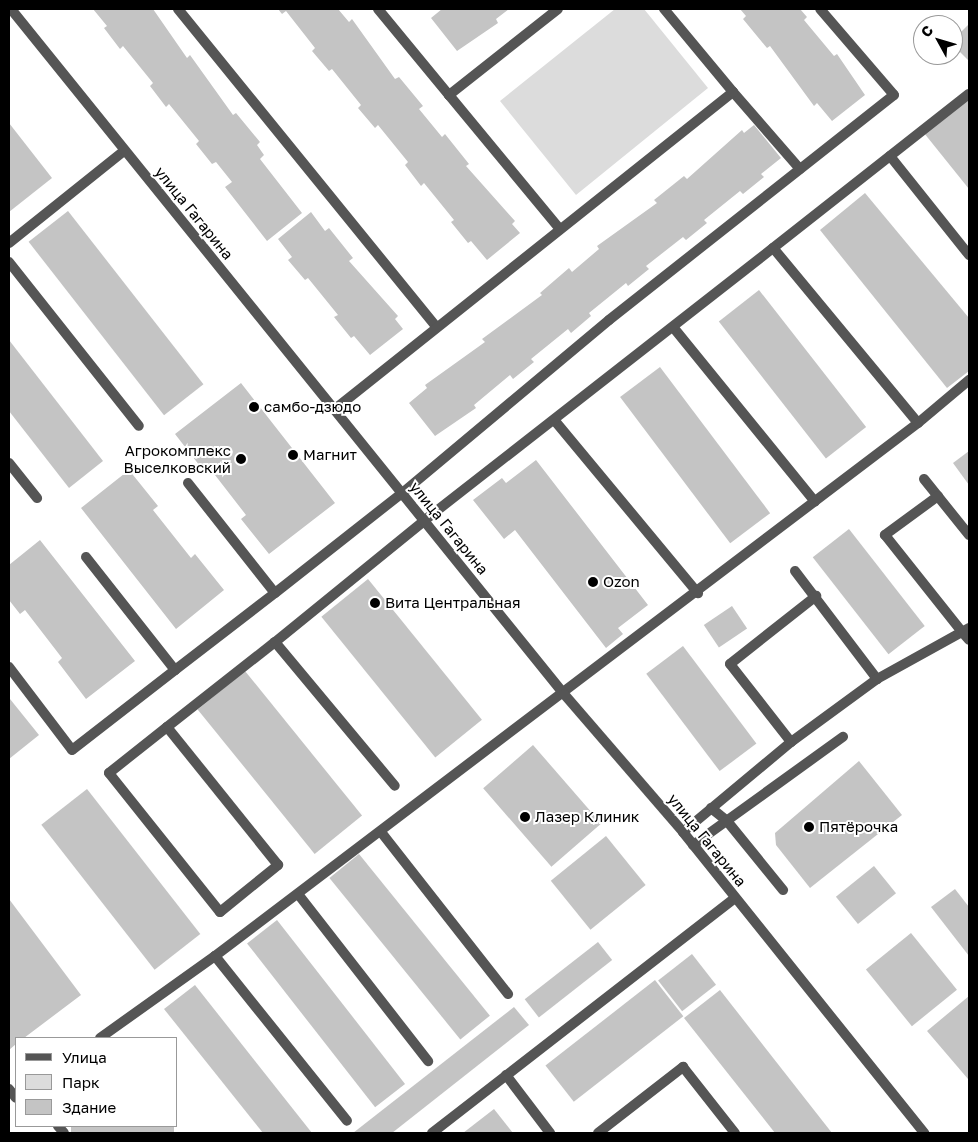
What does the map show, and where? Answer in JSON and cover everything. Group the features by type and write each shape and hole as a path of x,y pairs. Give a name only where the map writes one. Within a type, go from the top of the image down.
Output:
{"street":[{"name":"улица Гагарина","path":"11,9 564,694 693,844 924,1133"},
{"path":"178,9 436,326"},
{"path":"378,9 560,229"},
{"path":"449,95 558,9"},
{"path":"664,9 800,169"},
{"path":"9,667 72,750 402,494 609,320 894,95 820,9"},
{"path":"335,410 436,326 733,92"},
{"path":"167,727 278,865 220,912 109,774 167,727 275,642 424,522 969,94"},
{"path":"9,243 124,151"},
{"path":"890,156 969,255"},
{"path":"773,248 918,423"},
{"path":"9,262 139,426"},
{"path":"673,327 815,502"},
{"path":"101,1037 215,956 698,593 918,423 969,380"},
{"path":"555,421 698,593"},
{"path":"9,463 37,498"},
{"path":"924,479 969,535"},
{"path":"188,483 275,593"},
{"path":"683,832 791,742 877,679 967,634 884,535 938,496"},
{"path":"86,557 174,670"},
{"path":"794,570 816,596 877,679"},
{"path":"791,742 730,664 816,596"},
{"path":"275,642 395,786"},
{"path":"693,844 844,737"},
{"path":"711,808 727,821 783,890"},
{"path":"381,832 508,994"},
{"path":"298,894 428,1061"},
{"path":"432,1133 735,898"},
{"path":"215,956 347,1121"},
{"path":"598,1133 683,1067 735,1133"},
{"path":"506,1076 550,1133"}],"green space":[{"path":"615,9 644,9 708,88 576,195 500,101"}],"building":[{"path":"93,9 153,9 187,58 190,55 233,115 236,113 260,142 257,145 264,155 260,159 302,213 267,241 225,187 232,182 216,162 212,164 196,144 199,141 169,104 166,107 150,86 153,83 123,46 120,49 104,28 107,26"},
{"path":"278,9 338,9 349,22 352,19 395,79 399,77 423,106 419,109 442,137 445,134 469,164 466,166 515,221 512,224 520,233 487,260 471,241 468,243 451,222 454,220 424,183 421,186 405,165 408,162 378,125 375,128 358,108 361,105 332,69 329,71 312,51 315,48 286,11 282,14"},
{"path":"442,9 509,9 496,19 498,23 457,51 431,18"},
{"path":"740,9 800,9 807,17 804,20 834,56 837,54 865,95 832,121 817,103 814,106 770,46 767,48 743,19 746,16"},
{"path":"969,24 969,61 963,55 963,30"},
{"path":"969,96 969,189 924,133"},
{"path":"9,123 52,178 9,212"},
{"path":"754,125 781,158 761,174 764,177 743,194 740,191 704,220 707,223 686,240 683,237 646,266 649,269 628,286 626,283 589,313 591,316 571,333 568,329 531,359 534,362 513,379 510,375 474,405 476,408 435,436 409,403 427,388 425,385 485,342 482,339 542,295 540,293 569,268 572,272 599,249 597,246 657,203 654,200 684,176 687,179 742,130 744,133"},
{"path":"865,193 969,318 969,371 947,388 820,230"},
{"path":"68,211 203,384 164,415 29,242"},
{"path":"311,212 325,231 329,228 353,258 349,261 398,316 395,319 403,329 370,355 354,336 351,338 334,317 338,315 308,278 305,280 288,260 292,257 278,239"},
{"path":"759,290 866,427 826,459 719,321"},
{"path":"9,340 103,461 69,488 9,411"},
{"path":"660,367 770,513 730,543 620,397"},
{"path":"241,383 335,503 269,554 241,519 246,515 208,466 203,470 175,434"},
{"path":"969,451 969,485 953,463"},
{"path":"536,460 648,605 618,628 623,634 606,648 515,530 504,539 473,500 502,478 506,483"},
{"path":"129,470 158,506 153,510 191,558 195,554 224,590 176,629 81,508"},
{"path":"849,529 925,626 888,654 813,557"},
{"path":"40,540 135,661 86,699 58,662 62,658 25,610 20,614 9,600 9,565"},
{"path":"368,579 482,720 435,757 321,617"},
{"path":"732,606 747,628 719,647 704,625"},
{"path":"683,646 756,743 720,771 646,674"},
{"path":"245,671 362,816 315,854 198,709"},
{"path":"10,699 39,735 9,759 9,701"},
{"path":"533,745 601,823 551,867 483,788"},
{"path":"859,761 902,815 810,888 776,845 775,833"},
{"path":"87,789 200,934 155,970 41,825"},
{"path":"606,836 646,885 590,930 551,881"},
{"path":"359,854 490,1016 460,1040 329,878"},
{"path":"874,866 896,893 858,924 836,897"},
{"path":"955,889 969,907 969,956 931,907"},
{"path":"9,899 81,995 25,1037 15,1037 15,1045 9,1050"},
{"path":"277,920 405,1084 375,1107 247,943"},
{"path":"911,933 957,990 912,1026 866,970"},
{"path":"598,942 612,960 539,1017 525,999"},
{"path":"692,954 716,985 682,1011 658,980"},
{"path":"655,980 683,1016 574,1102 545,1066"},
{"path":"195,985 312,1133 263,1133 164,1009"},
{"path":"720,990 832,1133 775,1133 684,1018"},
{"path":"969,996 969,1078 968,1079 927,1031"},
{"path":"514,1007 529,1025 392,1133 353,1133"},
{"path":"494,1109 513,1133 463,1133"},
{"path":"71,1127 174,1127 174,1133 71,1133"}],"place":[{"name":"самбо-дзюдо","path":"254,407"},
{"name":"Магнит","path":"293,455"},
{"name":"Агрокомплекс Выселковский","path":"241,459"},
{"name":"Ozon","path":"593,582"},
{"name":"Вита Центральная","path":"375,603"},
{"name":"Лазер Клиник","path":"525,817"},
{"name":"Пятёрочка","path":"809,827"}]}
